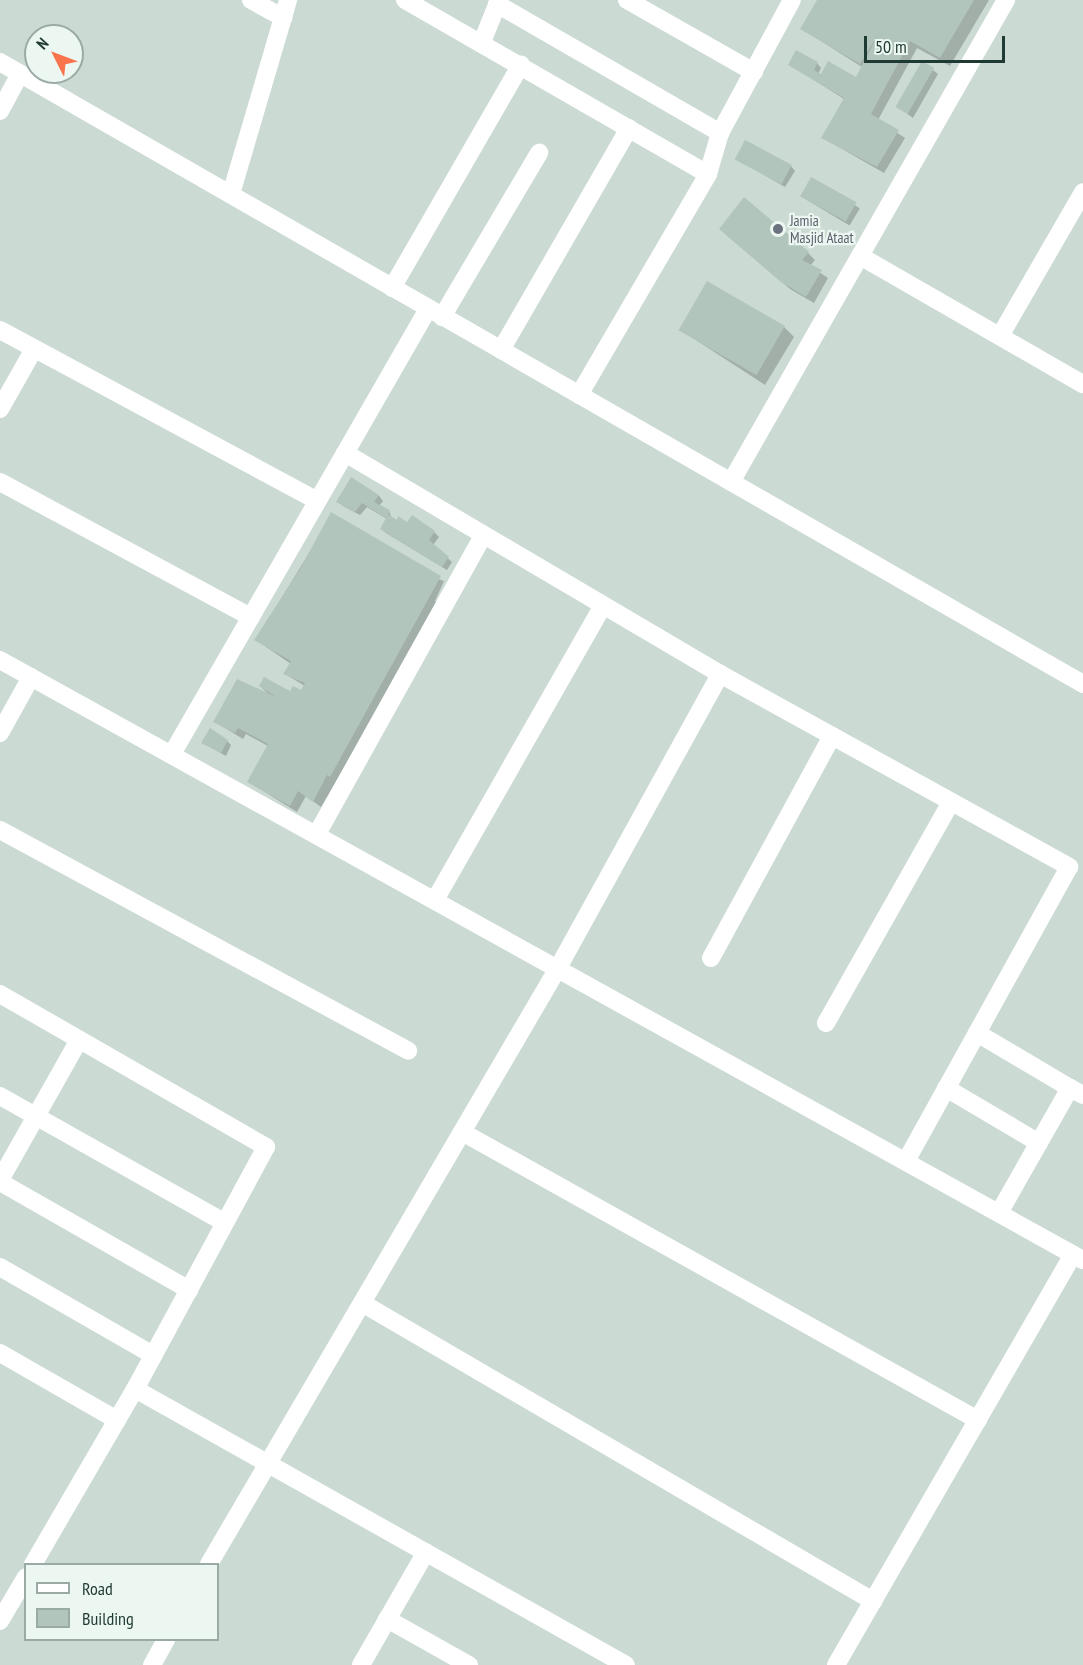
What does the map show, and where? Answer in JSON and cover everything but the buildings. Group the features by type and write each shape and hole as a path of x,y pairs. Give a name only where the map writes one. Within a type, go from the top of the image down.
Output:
{"street":[{"path":"231,194 286,9 251,0"},
{"path":"405,0 482,42 708,174"},
{"path":"627,0 754,72"},
{"path":"579,395 708,174 720,133 792,0"},
{"path":"731,482 1006,0"},
{"path":"482,42 498,2 720,133"},
{"path":"0,62 1083,684"},
{"path":"392,288 522,65"},
{"path":"0,111 20,74"},
{"path":"501,350 629,128"},
{"path":"172,754 345,453 539,153"},
{"path":"1000,336 1082,196"},
{"path":"860,256 1083,384"},
{"path":"0,330 317,501"},
{"path":"0,410 34,349"},
{"path":"345,453 720,674 1076,871 977,1033 906,1161"},
{"path":"0,482 251,617"},
{"path":"317,834 483,536"},
{"path":"435,900 603,606"},
{"path":"0,660 1078,1257 978,1420 836,1665"},
{"path":"210,1563 558,968 720,674"},
{"path":"0,733 31,677"},
{"path":"711,958 832,736"},
{"path":"826,1023 951,802"},
{"path":"0,830 408,1051"},
{"path":"0,994 266,1147 135,1389 34,1563"},
{"path":"977,1033 1077,1092 1040,1143 999,1213"},
{"path":"79,1040 0,1181 189,1290"},
{"path":"946,1088 1040,1143"},
{"path":"0,1096 225,1223"},
{"path":"462,1132 978,1420"},
{"path":"0,1267 153,1355"},
{"path":"362,1303 873,1601"},
{"path":"0,1353 117,1420"},
{"path":"135,1389 269,1461 626,1665"},
{"path":"361,1665 426,1552"},
{"path":"0,1621 24,1580"},
{"path":"387,1619 469,1665"},
{"path":"152,1665 165,1641"}],"shaded area":[{"path":"0,0 1083,0 1083,1665 0,1665"}],"place":[{"name":"Jamia Masjid Ataat","path":"778,229"}]}
